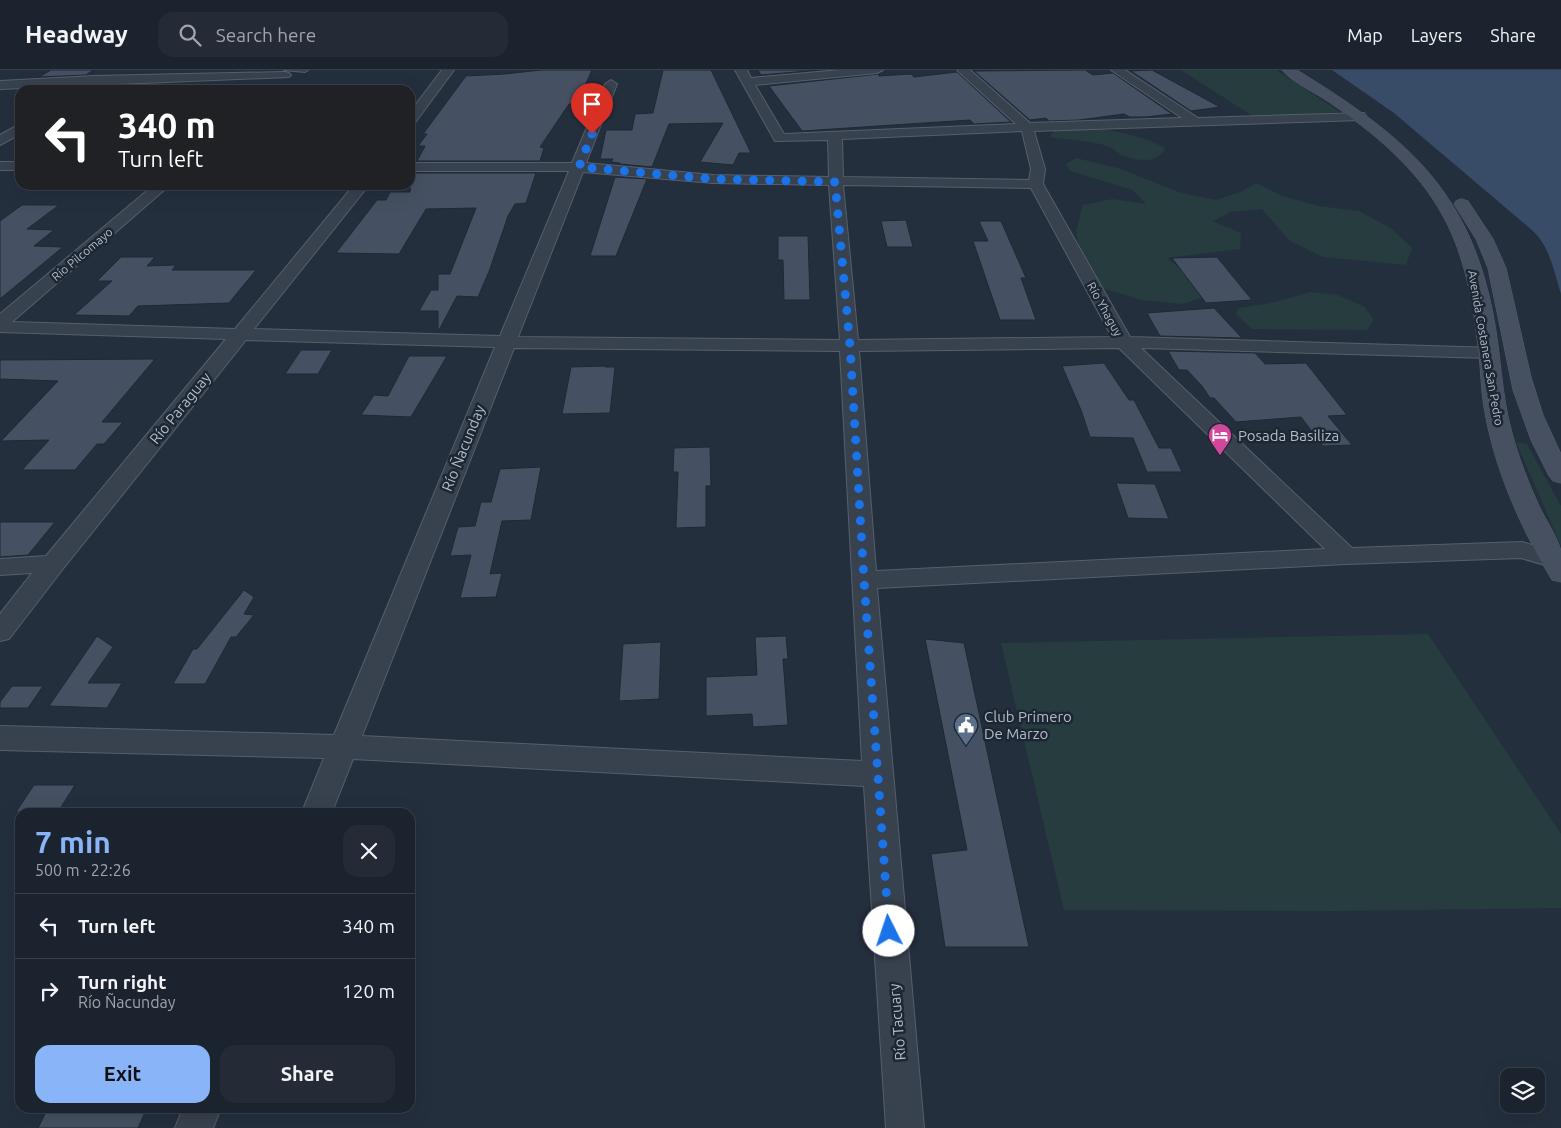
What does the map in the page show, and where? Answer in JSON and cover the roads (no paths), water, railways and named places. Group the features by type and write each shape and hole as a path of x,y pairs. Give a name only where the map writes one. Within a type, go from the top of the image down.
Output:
{"main road":[{"name":"Avenida Costanera San Pedro","path":"1288,70 1360,116 1407,157 1443,201 1463,240 1474,270 1489,352 1491,386 1511,467 1557,566"},
{"name":"Avenida Costanera San Pedro","path":"1303,70 1374,114 1414,148 1445,182 1472,217 1488,247 1500,277 1516,361 1527,402 1547,452 1561,476"}],"street":[{"path":"415,114 448,70"},
{"path":"741,70 780,138 1027,127 1360,116"},
{"path":"748,82 876,70"},
{"path":"963,70 1027,127"},
{"path":"1117,70 1196,122"},
{"path":"0,85 286,72"},
{"path":"274,85 286,72"},
{"path":"86,85 94,80"},
{"name":"Río Ñacunday","path":"319,808 611,84"},
{"name":"Río Yhaguy","path":"1027,127 1038,169 1036,184 1124,342 1346,556"},
{"path":"0,141 15,131"},
{"name":"Río Tacuary","path":"835,137 835,182 850,346 877,774 905,1128"},
{"path":"0,166 15,166"},
{"path":"415,167 579,167 713,179 1036,184"},
{"name":"Río Pilcomayo","path":"0,323 157,190"},
{"name":"Río Paraguay","path":"0,632 53,564 358,190"},
{"path":"0,327 506,342 850,346 1124,342 1489,352"},
{"path":"864,580 1346,556 1522,550 1557,566"},
{"path":"0,567 53,564"},
{"path":"0,738 342,747 877,774"},
{"path":"194,1128 200,1113"}],"lane":[{"path":"286,72 305,70"}],"water":[{"path":"1332,70 1561,70 1561,294 1544,244 1533,231 1394,113"}],"place":[{"name":"Posada Basiliza","path":"1220,456"},
{"name":"Club Primero De Marzo","path":"966,746"}]}
